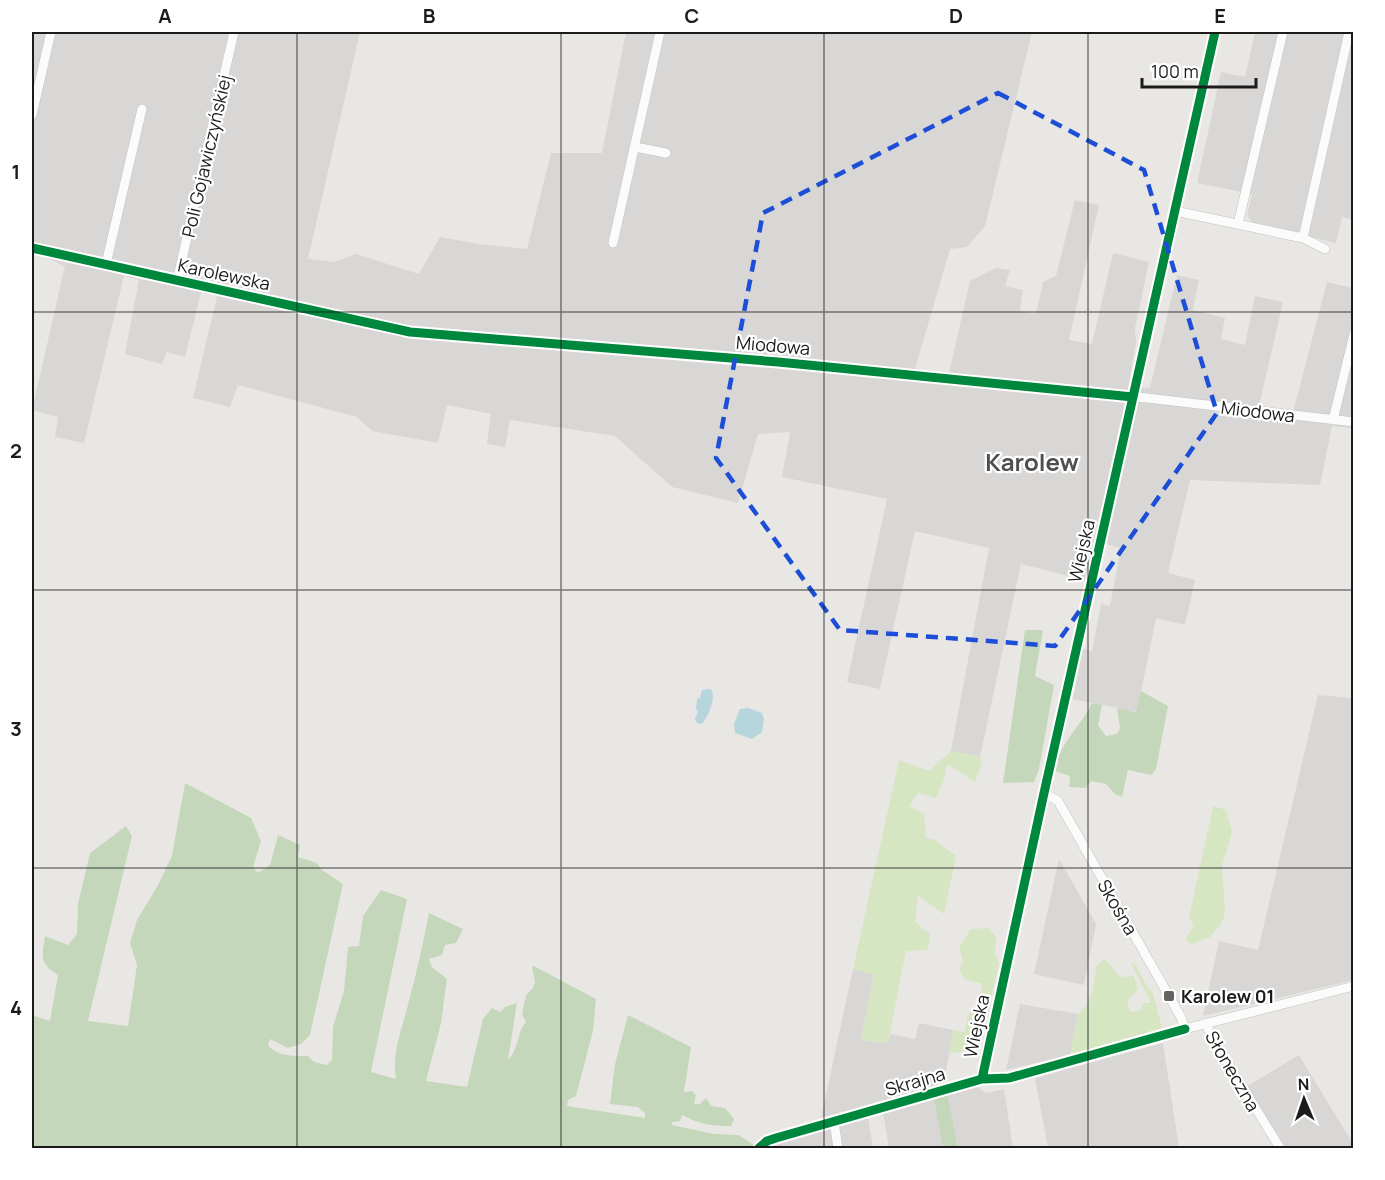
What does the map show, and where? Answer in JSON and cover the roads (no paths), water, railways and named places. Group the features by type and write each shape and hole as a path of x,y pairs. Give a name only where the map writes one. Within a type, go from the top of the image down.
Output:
{"street":[{"path":"32,115 51,32"},
{"name":"Poli Gojawiczyńskiej","path":"177,281 234,32"},
{"path":"614,243 660,32"},
{"name":"Wiejska","path":"982,1079 1215,32"},
{"path":"1238,224 1283,32"},
{"path":"1303,238 1348,32"},
{"path":"106,264 141,109"},
{"path":"634,147 666,153"},
{"path":"1174,211 1303,238 1325,249"},
{"name":"Karolewska","path":"32,248 410,332"},
{"name":"Miodowa","path":"410,332 778,362 1133,397 1353,422"},
{"path":"1333,420 1353,334"},
{"name":"Skośna","path":"1044,793 1058,801 1181,1017 1185,1029"},
{"name":"Skrajna","path":"760,1147 776,1138 982,1079 1009,1078 1206,1023 1353,986"},
{"name":"Słoneczna","path":"1206,1023 1211,1036 1280,1149"},
{"path":"834,1122 838,1149"}],"water":[{"path":"709,689 713,694 711,708 702,724 697,723 695,719 698,712 697,699 700,698 702,690"},
{"path":"748,708 762,713 764,719 762,732 752,739 735,733 734,724 740,709"}],"place":[{"name":"Karolew 01","path":"1169,996"}],"district":[{"name":"Karolew","path":"1032,461"}]}
